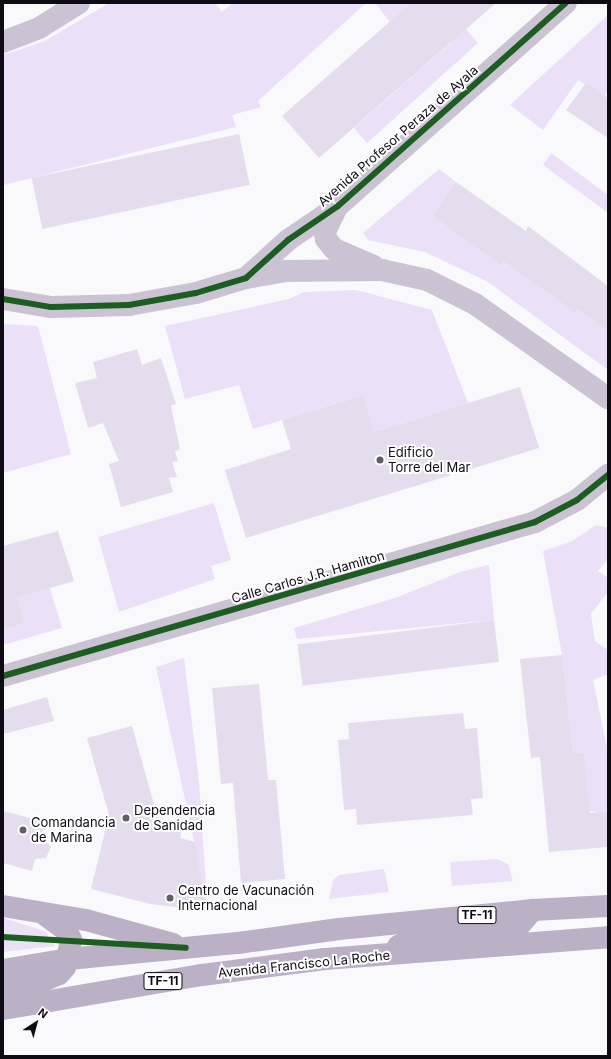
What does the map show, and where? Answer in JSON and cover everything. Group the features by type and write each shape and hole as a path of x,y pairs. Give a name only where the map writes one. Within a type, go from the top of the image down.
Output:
{"main road":[{"path":"3,906 46,916 86,920 186,948"},
{"name":"TF-11","path":"3,970 68,958 186,948 533,910 608,906"},
{"path":"375,955 418,938 518,927 533,910"},
{"path":"3,988 59,974 68,958 71,940 67,931 46,916"},
{"name":"Avenida Francisco La Roche","path":"3,1009 202,975 375,955 435,953 608,937"}],"street":[{"path":"3,42 40,28 78,3"},
{"name":"Avenida Profesor Peraza de Ayala","path":"3,299 51,306 129,305 196,293 246,278 288,240 338,206 566,3"},
{"path":"338,206 325,232 326,239 334,249 382,270 427,280 475,304 608,398"},
{"path":"246,278 284,271 382,270"},
{"name":"Calle Carlos J.R. Hamilton","path":"3,676 535,522 576,500 608,476"}],"shaded area":[{"path":"109,3 215,3 222,12 233,3 366,3 258,101 261,107 232,115 236,127 4,185 3,55 45,41"},
{"path":"375,3 411,3 390,22"},
{"path":"443,3 478,43 367,143 354,128 452,42"},
{"path":"608,15 608,91 605,96 578,80 543,130 510,105"},
{"path":"551,153 608,195 608,213 543,165"},
{"path":"439,169 456,182 432,216 501,266 504,262 575,313 578,310 608,331 608,370 488,282 425,252 368,240 363,233"},
{"path":"356,290 432,310 468,403 374,432 362,395 253,429 239,385 185,399 165,326 289,299 304,292"},
{"path":"3,324 38,326 71,454 3,473"},
{"path":"214,503 231,560 211,566 215,579 119,612 98,537"},
{"path":"596,525 608,528 608,559 598,571 608,578 608,592 591,614 595,641 608,650 608,674 593,680 608,752 608,811 598,812 589,811 584,753 573,753 562,655 543,551 572,541"},
{"path":"489,565 494,620 297,639 294,628 395,598 463,571"},
{"path":"50,588 62,628 3,645 3,630 25,623 17,598"},
{"path":"184,658 199,781 207,900 156,667"},
{"path":"497,859 508,864 513,881 452,886 450,862"},
{"path":"384,869 389,892 329,899 333,880 339,875"},
{"path":"3,918 45,931 55,946 3,952"}],"building":[{"path":"411,3 496,3 319,158 282,116"},
{"path":"586,83 608,98 608,138 566,110"},
{"path":"239,134 250,185 42,229 32,178"},
{"path":"456,182 526,231 528,226 608,286 608,331 578,310 575,313 504,262 501,266 432,216"},
{"path":"137,349 142,365 161,358 176,404 171,406 180,449 175,452 178,461 172,462 177,477 169,478 173,492 121,507 109,464 119,461 103,423 88,428 75,383 97,378 93,362"},
{"name":"Edificio Torre del Mar","path":"520,387 539,448 246,538 225,470 291,449 282,420 363,395 374,432"},
{"path":"58,531 74,581 17,598 25,623 3,630 3,546"},
{"path":"494,620 499,662 303,686 297,644"},
{"path":"562,655 573,753 584,753 590,813 608,811 608,847 549,852 540,757 531,758 520,659"},
{"path":"259,684 268,780 276,780 285,879 241,883 233,783 221,784 212,688"},
{"path":"47,697 54,721 3,734 3,710"},
{"path":"463,713 465,729 477,728 483,798 471,799 473,815 357,825 356,809 344,810 338,740 349,739 348,723"},
{"name":"Dependencia de Sanidad","path":"132,726 159,822 182,828 180,838 195,842 207,905 176,907 150,904 91,889 109,815 87,738"},
{"name":"Comandancia de Marina","path":"3,811 45,822 41,836 51,847 46,858 35,859 32,871 3,863"}],"cycle path":[{"path":"3,299 51,307 129,305 196,293 246,278 288,240 338,206 566,3"},
{"path":"3,676 535,522 577,500 608,475"},
{"path":"3,937 186,948"}],"place":[{"name":"Edificio Torre del Mar","path":"380,460"},
{"name":"Dependencia de Sanidad","path":"126,818"},
{"name":"Comandancia de Marina","path":"23,830"},
{"name":"Centro de Vacunación Internacional","path":"170,898"}]}
